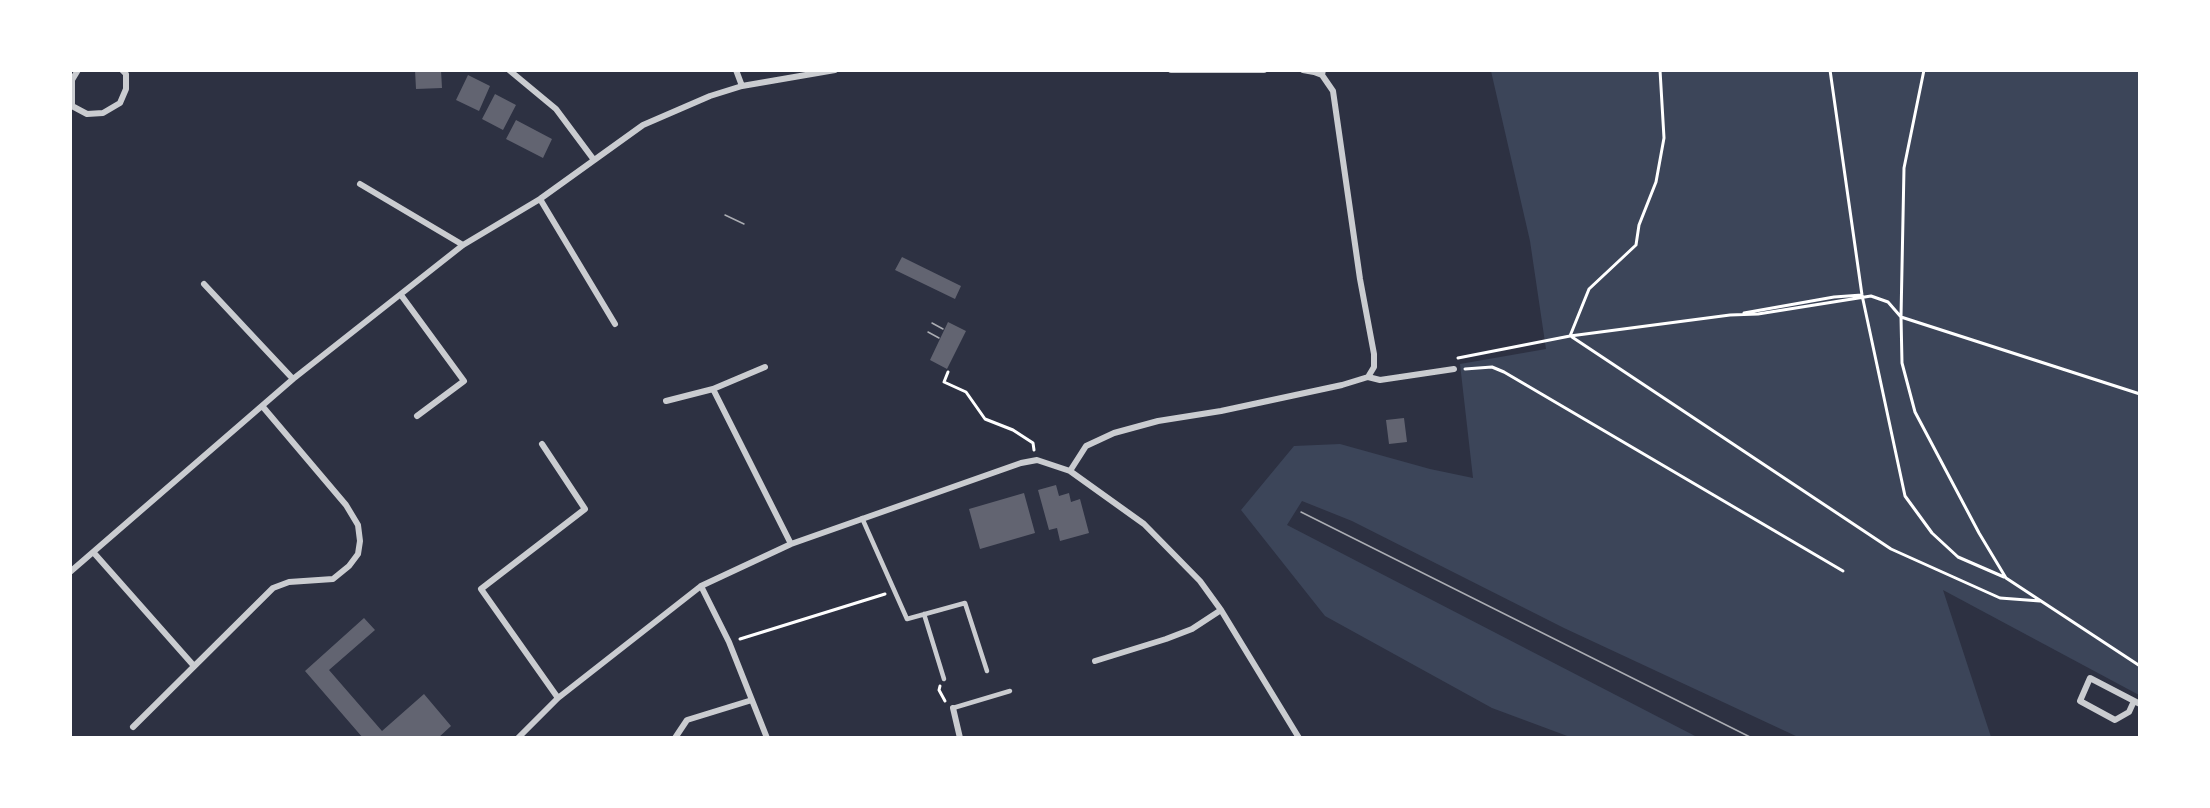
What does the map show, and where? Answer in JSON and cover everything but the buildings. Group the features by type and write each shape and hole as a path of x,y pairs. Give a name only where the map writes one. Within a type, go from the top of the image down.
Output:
{"street":[{"path":"78,70 72,80 71,107 87,114 103,113 120,103 126,89 126,74 122,70"},
{"path":"509,70 556,109 594,160"},
{"path":"736,70 742,86"},
{"path":"70,572 293,380 463,245 540,199 643,125 710,96 742,86 835,70"},
{"path":"1171,70 1264,70"},
{"path":"1303,70 1322,73 1333,91 1360,279 1374,354 1374,367 1368,377"},
{"path":"360,183 463,245"},
{"path":"540,199 615,324"},
{"path":"204,284 293,380"},
{"path":"401,295 464,381 417,416"},
{"path":"666,401 713,389 765,367"},
{"path":"1070,471 1086,446 1114,433 1158,421 1221,411 1342,385 1368,377 1380,380 1454,369"},
{"path":"713,389 791,544"},
{"path":"133,727 273,588 289,582 333,579 349,566 358,554 360,541 358,525 346,505 263,407"},
{"path":"542,444 585,509 481,589 558,698"},
{"path":"519,738 558,698 701,586 791,544 1021,463 1037,460 1070,471 1144,524 1200,581 1221,610 1299,738"},
{"path":"94,553 194,666"},
{"path":"701,586 729,642 767,738"},
{"path":"1095,661 1179,634 1199,625 1221,610"},
{"path":"2090,678 2137,703 2129,712 2115,720 2080,701 2090,678"},
{"path":"675,738 687,720 752,700"},
{"path":"953,708 960,738"}],"lane":[{"path":"862,518 907,619 965,603 987,671"},
{"path":"924,614 944,679"},
{"path":"953,708 1010,691"}],"path":[{"path":"1570,336 1590,289 1636,245 1640,225 1656,182 1664,138 1660,70"},
{"path":"1830,70 1862,296 1905,496 1932,533 1958,557 2006,578 2139,666"},
{"path":"1924,70 1904,168 1900,317 1902,363 1915,411 1979,533 2006,578"},
{"path":"1843,571 1504,372 1492,367 1454,369 1452,359 1570,336 1730,315 1758,314 1871,296 1888,302 1900,317 2139,394"},
{"path":"1570,336 1891,549 2000,598 2041,601"},
{"path":"948,372 944,382 966,392 986,419 1013,430 1033,443 1037,460"},
{"path":"729,642 894,591"},
{"path":"944,679 939,690 942,699 953,708"}],"shaded area":[{"path":"1491,71 2139,71 2139,695 1943,590 1991,737 1798,737 1564,628 1352,521 1302,501 1287,525 1697,737 1570,737 1492,708 1325,616 1241,510 1294,446 1340,444 1430,469 1473,478 1460,364 1546,349 1530,241"}],"tram line":[{"path":"725,215 744,224"},
{"path":"932,323 943,329"},
{"path":"928,332 939,338"},
{"path":"1301,512 1752,738"}]}
